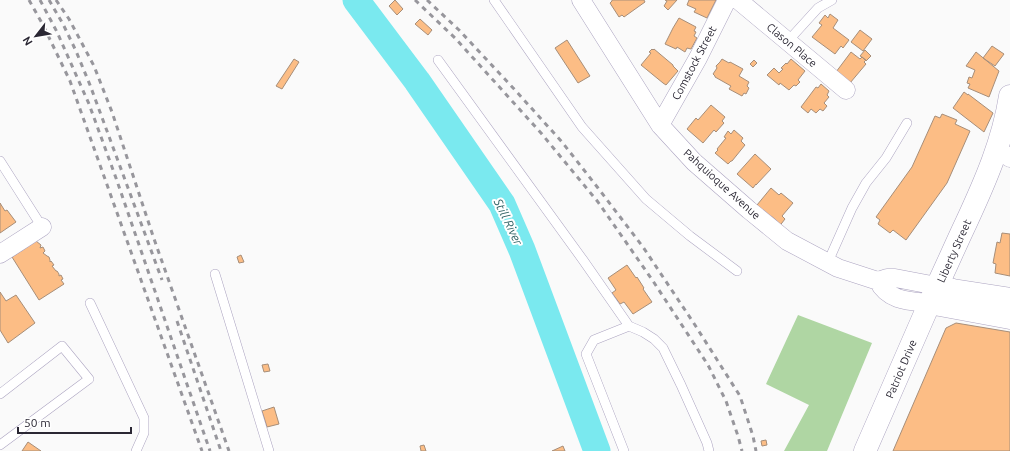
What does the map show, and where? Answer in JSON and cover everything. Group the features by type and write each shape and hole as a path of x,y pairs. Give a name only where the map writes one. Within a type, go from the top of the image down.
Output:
{"main road":[{"name":"Liberty Street","path":"933,295 983,186 1004,153 1010,96"},
{"name":"Liberty Street","path":"933,295 953,290 1010,299"},
{"path":"933,295 1010,318"},
{"name":"Patriot Drive","path":"865,451 933,295"}],"street":[{"name":"Pahquioque Avenue","path":"581,0 660,125 694,162 749,210 787,241 838,268 878,281 881,288 887,294 898,298 933,295"},
{"name":"Comstock Street","path":"660,125 698,58 727,0"},
{"name":"Clason Place","path":"738,0 846,90"},
{"path":"0,254 42,227"}],"lane":[{"path":"494,0 582,128 631,183 646,199 690,236 737,271"},
{"path":"788,41 818,8 832,0"},
{"path":"438,60 584,260 629,326 654,339 663,348 707,443 709,451"},
{"path":"828,262 852,208 866,183 886,158 907,124"},
{"path":"0,161 42,227"},
{"path":"215,274 269,451"},
{"path":"90,303 144,418 144,433 136,451"},
{"path":"624,451 586,354 594,340 629,326"},
{"path":"0,394 62,346 89,379 0,445"}],"green space":[{"path":"798,315 872,343 827,451 784,451 809,405 766,384"}],"building":[{"path":"395,0 403,9 397,15 389,6"},
{"path":"612,0 644,0 645,2 624,17 622,15 619,17 610,3"},
{"path":"665,0 677,0 668,10 664,6 667,1"},
{"path":"689,0 716,0 707,18 694,12 696,9 687,5"},
{"path":"830,14 838,20 833,28 849,40 843,48 841,46 835,54 812,37 822,25 819,23 825,15 828,18"},
{"path":"679,18 696,27 694,36 697,38 691,49 687,48 685,52 677,47 676,49 665,44"},
{"path":"420,19 432,30 428,35 415,24"},
{"path":"860,30 872,39 863,51 851,42"},
{"path":"567,40 590,76 578,83 555,48"},
{"path":"992,46 1004,54 995,66 983,58"},
{"path":"654,49 673,65 678,71 666,85 641,65 651,53 649,52"},
{"path":"865,50 871,56 866,61 860,56"},
{"path":"851,52 860,59 862,57 866,60 864,62 866,64 850,83 836,72"},
{"path":"976,52 999,71 989,97 968,88 970,84 967,83 969,77 972,78 975,70 966,66"},
{"path":"294,59 299,62 282,89 276,86"},
{"path":"722,59 743,69 739,76 749,82 747,86 749,88 746,94 744,93 742,96 729,89 731,86 715,77 713,74 717,68 716,66"},
{"path":"791,59 805,71 798,80 800,82 789,90 780,83 779,85 767,75 774,68 779,73 783,69 781,68"},
{"path":"754,60 757,63 753,67 750,64"},
{"path":"821,84 829,91 827,95 829,97 824,103 827,106 823,111 820,109 816,113 811,109 808,113 801,107 816,87 818,88"},
{"path":"964,92 993,113 984,132 953,108"},
{"path":"711,105 725,117 722,121 724,123 716,132 714,130 703,143 687,129 696,118 698,120"},
{"path":"942,114 957,120 955,124 970,131 947,183 906,240 893,230 890,233 878,224 880,220 876,217 912,167 935,116 940,118"},
{"path":"734,130 743,138 741,141 745,145 728,164 715,153 726,138 724,137 728,131 731,134"},
{"path":"755,154 771,169 753,188 737,174"},
{"path":"771,188 779,195 781,193 793,203 782,216 785,219 778,228 774,224 777,221 771,216 769,219 756,209 758,206 757,205"},
{"path":"0,203 5,211 7,210 16,222 0,233"},
{"path":"1002,233 1010,234 1010,276 995,273 996,264 993,263 997,242 1000,243"},
{"path":"36,241 41,245 40,248 43,247 45,251 43,253 49,257 50,262 51,261 54,265 52,266 57,271 59,276 61,275 63,279 61,280 64,284 39,300 12,257"},
{"path":"241,255 244,262 239,263 237,257"},
{"path":"627,265 636,278 637,277 652,302 633,314 624,302 620,304 612,293 616,290 608,278"},
{"path":"0,292 6,301 16,295 35,323 8,343 0,330"},
{"path":"956,323 1010,332 1010,451 893,451 946,328"},
{"path":"268,364 270,371 264,372 262,365"},
{"path":"274,407 279,424 267,427 262,411"},
{"path":"766,440 767,445 762,446 761,441"},
{"path":"28,442 41,451 22,451"},
{"path":"424,445 426,451 421,451 420,446"},
{"path":"563,446 565,451 552,451"}],"waterway":[{"name":"Still River","path":"356,0 417,81 502,204 522,250 597,451"}],"railway":[{"path":"29,0 43,25 70,81 202,451"},
{"path":"40,0 57,32 89,104 210,451"},
{"path":"49,0 63,24 90,85 162,280"},
{"path":"56,0 69,19 94,66 112,112 153,236 229,451"},
{"path":"415,0 455,38 541,133 598,202 653,281 708,365 726,401 742,451"},
{"path":"427,0 459,30 562,142 643,247 740,396 753,436 756,451"},
{"path":"177,321 221,451"}]}
